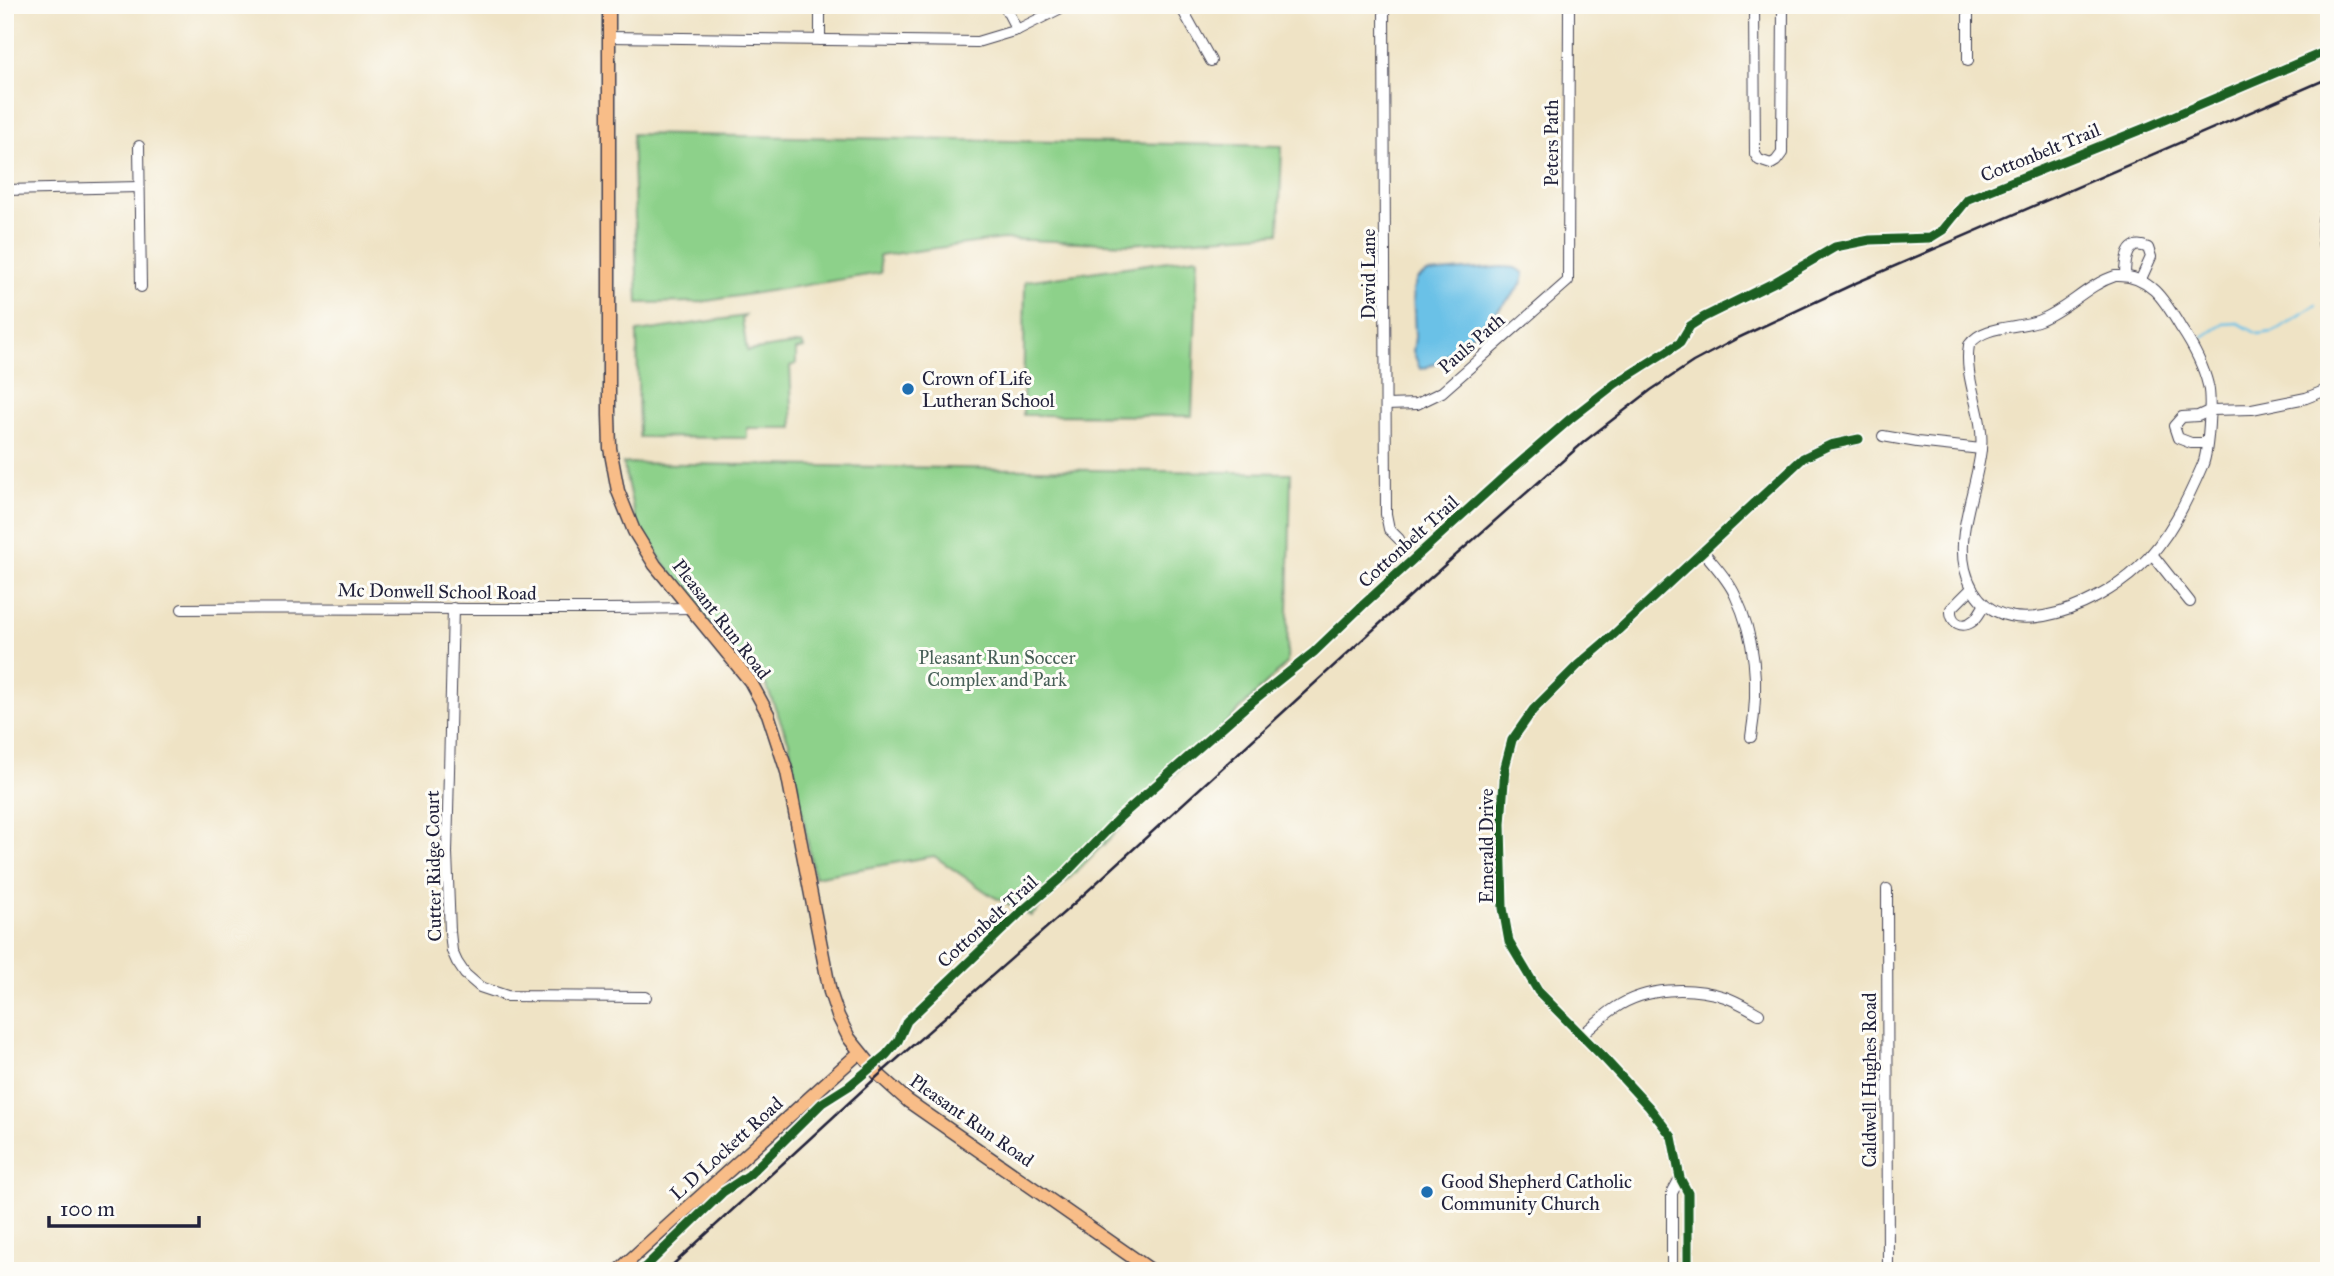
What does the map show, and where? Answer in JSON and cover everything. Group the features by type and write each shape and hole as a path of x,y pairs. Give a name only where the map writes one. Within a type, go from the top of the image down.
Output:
{"main road":[{"name":"Pleasant Run Road","path":"609,5 610,448 618,491 634,531 655,565 750,681 768,714 787,772 830,992 838,1016 859,1053 908,1101 1152,1271"},
{"name":"L D Lockett Road","path":"618,1271 859,1053"}],"street":[{"path":"820,5 820,40"},
{"path":"1004,5 1017,30"},
{"path":"610,37 977,41 1017,30 1067,5"},
{"path":"1180,5 1211,61"},
{"name":"David Lane","path":"1384,5 1386,514 1390,529 1399,538"},
{"name":"Peters Path","path":"1568,281 1569,5"},
{"path":"1754,5 1755,153 1759,160 1771,164 1782,153 1783,5"},
{"path":"1968,5 1968,61"},
{"path":"139,146 141,287"},
{"path":"5,190 139,187"},
{"path":"2329,201 2322,215 2322,231 2329,274"},
{"path":"2125,275 2130,250 2144,245 2151,257 2141,279"},
{"path":"2125,275 2141,279 2157,293 2200,359 2209,387 2211,410 2204,462 2188,497 2152,554 2127,578 2082,606 2036,618 2010,616 1984,606 1972,588 1962,554 1982,449 1969,374 1969,345 1974,339 1998,330 2037,322 2056,313 2098,282 2125,275"},
{"name":"Pauls Path","path":"1387,405 1417,404 1442,392 1568,281"},
{"path":"2206,443 2183,442 2178,438 2174,426 2182,417 2198,416 2211,410 2252,409 2306,398 2329,389"},
{"path":"1883,436 1927,444 1982,449"},
{"name":"Emerald Drive","path":"1688,1271 1688,1193 1680,1178 1672,1137 1640,1097 1538,991 1509,942 1502,896 1501,824 1505,767 1512,740 1533,710 1578,665 1803,458 1830,445 1859,439"},
{"path":"1703,551 1734,592 1751,639 1755,712 1751,737"},
{"path":"2152,554 2190,602"},
{"path":"1972,588 1951,609 1954,621 1959,625 1971,623 1984,606"},
{"name":"Cutter Ridge Court","path":"453,608 447,853 450,932 452,951 457,962 480,986 507,996 646,997"},
{"name":"Mc Donwell School Road","path":"182,609 690,608"},
{"name":"Caldwell Hughes Road","path":"1887,889 1888,1271"},
{"path":"1582,1035 1616,1007 1646,994 1668,991 1687,990 1717,995 1759,1014"},
{"name":"Emerald Drive","path":"1672,1271 1672,1193 1680,1178"}],"green space":[{"path":"632,134 1282,146 1279,233 1129,244 1003,239 879,256 881,273 701,302 638,303"},
{"path":"1198,257 1192,416 1023,415 1025,281"},
{"path":"745,316 742,319 747,351 802,343 804,348 796,350 796,364 790,366 793,428 747,428 747,438 639,437 637,332"},
{"name":"Pleasant Run Soccer Complex and Park","path":"623,463 1291,473 1287,663 1031,916 992,896 934,856 814,877 789,742 766,685 707,622 637,526"}],"water":[{"path":"1515,268 1524,273 1522,282 1514,293 1457,346 1442,358 1420,369 1413,351 1413,290 1417,279 1427,273"}],"waterway":[{"path":"2203,337 2223,324 2238,323 2258,334 2273,332 2316,305"}],"railway":[{"path":"666,1271 1420,587 1585,441 1651,390 1693,362 1738,338 1858,282 2329,78"}],"cycle path":[{"name":"Cottonbelt Trail","path":"641,1271 723,1192 749,1175 822,1103 849,1086 886,1055 898,1041 907,1021 1021,912 1062,877 1120,817 1244,708 1314,652 1570,419 1615,384 1680,343 1690,326 1835,247 1870,240 1930,238 1943,230 1968,199 2329,50"},
{"path":"1688,1271 1688,1193 1680,1178 1672,1137 1649,1107 1605,1059 1538,991 1509,942 1503,908 1501,824 1505,767 1512,740 1533,710 1578,665 1803,458 1830,445 1859,439"}],"place":[{"name":"Crown of Life Lutheran School","path":"908,389"},
{"name":"Good Shepherd Catholic Community Church","path":"1427,1192"}]}
